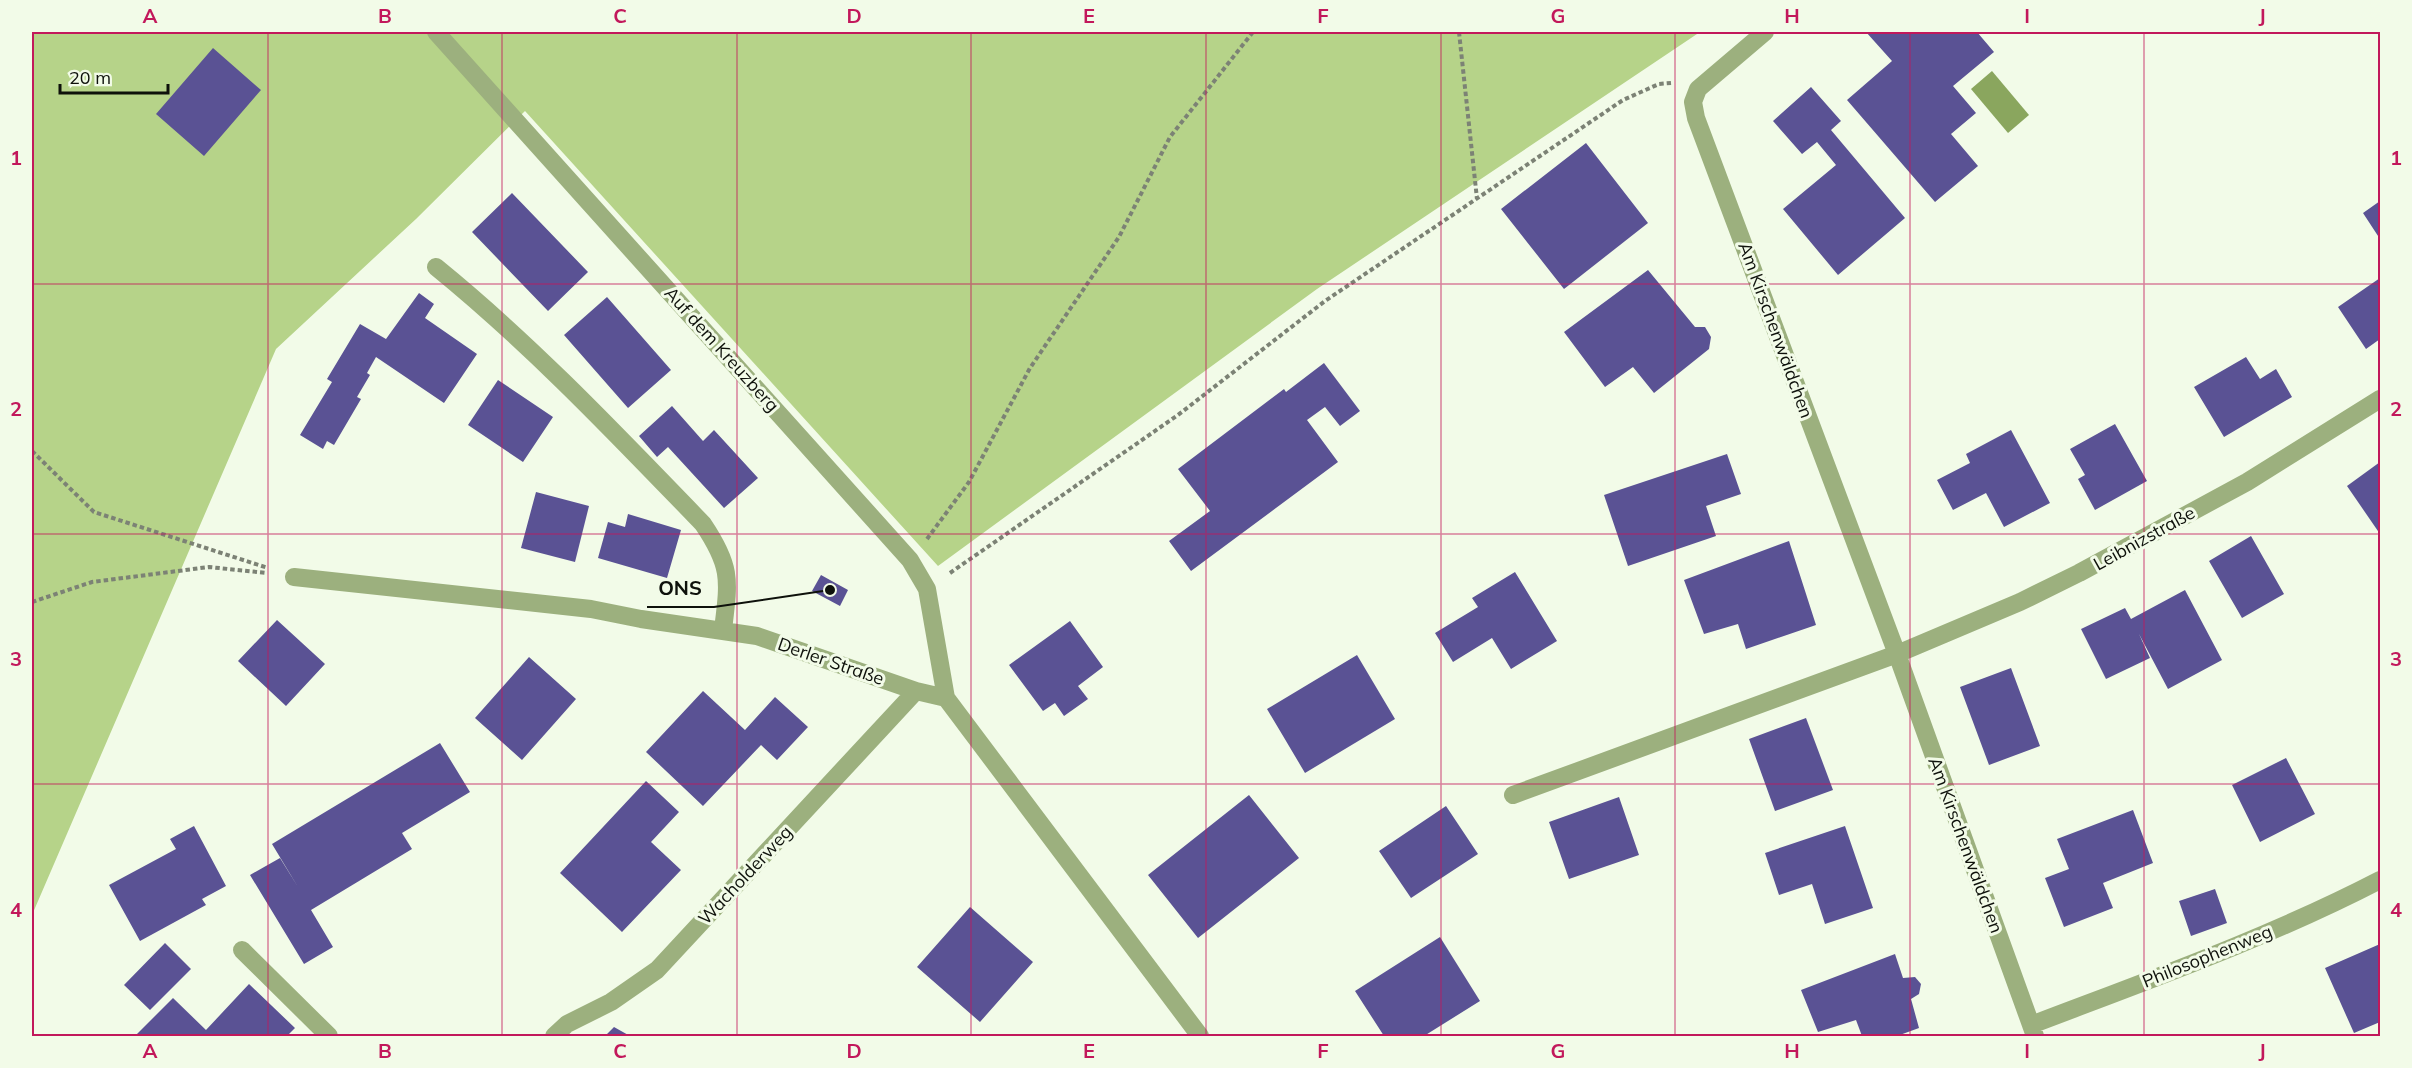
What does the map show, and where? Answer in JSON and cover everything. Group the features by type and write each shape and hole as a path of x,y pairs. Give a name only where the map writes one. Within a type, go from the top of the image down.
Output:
{"street":[{"name":"Auf dem Kreuzberg","path":"436,32 910,561 927,589 945,698"},
{"path":"1698,89 1765,32"},
{"name":"Am Kirschenwäldchen","path":"1698,89 1693,102 1696,118 1897,654 2033,1031"},
{"path":"436,267 504,325 578,395 703,524 718,547 727,568 723,630"},
{"name":"Leibnizstraße","path":"1897,654 2020,602 2079,573 2247,482 2380,399"},
{"name":"Derler Straße","path":"294,577 591,609 641,619 758,636 916,691 945,698"},
{"path":"1514,795 1897,654"},
{"name":"Wacholderweg","path":"554,1036 567,1024 611,1002 657,970 916,691"},
{"path":"945,698 1200,1036"},
{"name":"Philosophenweg","path":"2033,1031 2310,914 2380,880"},
{"path":"242,950 329,1036"}],"path":[{"path":"910,561 969,482 1030,368 1119,237 1170,137 1253,32"},
{"path":"1459,32 1477,199"},
{"path":"927,589 1034,518 1178,415 1325,301 1623,100 1659,84 1672,83 1698,89"},
{"path":"32,451 94,512 294,577"},
{"path":"32,602 92,582 210,567 294,577"}],"shaded area":[{"path":"32,32 1700,32 1317,289 938,566 525,111 416,219 276,349 32,915"},
{"path":"1992,71 2029,115 2008,133 1971,89"}],"building":[{"path":"1866,32 1977,32 1994,52 1953,86 1976,113 1951,134 1978,166 1935,202 1847,100 1892,61"},
{"path":"213,48 261,90 204,156 156,114"},
{"path":"1811,87 1841,121 1831,130 1905,218 1838,275 1783,209 1836,165 1817,142 1802,154 1773,121"},
{"path":"1586,143 1648,223 1564,289 1501,209"},
{"path":"512,193 588,272 548,311 472,232"},
{"path":"2380,201 2380,239 2363,213"},
{"path":"1648,270 1695,327 1705,327 1711,337 1709,349 1654,393 1633,367 1605,387 1564,332"},
{"path":"2380,278 2380,339 2366,349 2338,307"},
{"path":"419,293 434,304 425,318 477,354 444,403 376,357 367,373 370,375 357,397 361,399 334,445 327,441 323,449 300,435 332,382 327,379 360,324 386,339"},
{"path":"607,297 671,370 628,408 564,335"},
{"path":"2246,357 2260,379 2276,369 2292,397 2224,437 2194,387"},
{"path":"1324,363 1360,411 1340,426 1325,407 1307,420 1338,462 1191,571 1169,541 1210,511 1178,469 1284,389 1286,392"},
{"path":"498,380 553,417 523,462 468,425"},
{"path":"672,406 703,441 714,430 758,478 724,508 668,447 657,457 639,436"},
{"path":"2115,424 2147,481 2095,510 2078,479 2085,475 2070,449"},
{"path":"2011,430 2050,503 2004,527 1986,493 1953,510 1937,480 1970,463 1966,454"},
{"path":"1727,454 1741,494 1706,506 1716,536 1628,566 1604,495"},
{"path":"2380,462 2380,534 2347,486"},
{"path":"536,492 589,506 575,562 521,548"},
{"path":"628,514 681,530 667,578 598,558 608,522 625,527"},
{"path":"2251,536 2284,594 2242,618 2209,561"},
{"path":"1789,541 1816,625 1746,649 1738,624 1704,634 1684,580"},
{"path":"1515,572 1557,641 1511,669 1492,638 1453,662 1435,633 1478,607 1472,598"},
{"path":"821,575 848,590 840,606 812,591"},
{"path":"2185,590 2222,660 2168,689 2139,634 2150,658 2106,679 2081,629 2125,608 2131,619"},
{"path":"277,620 325,664 286,706 238,661"},
{"path":"1070,621 1103,667 1078,686 1088,699 1064,716 1055,703 1043,711 1009,665"},
{"path":"1357,655 1395,719 1305,773 1267,709"},
{"path":"529,657 576,699 522,760 475,718"},
{"path":"2011,668 2040,746 1989,765 1960,687"},
{"path":"703,691 745,730 775,697 808,727 777,760 761,745 703,806 646,752"},
{"path":"1806,718 1833,790 1775,811 1749,739"},
{"path":"440,743 470,792 402,833 412,849 311,910 333,947 304,964 250,875 280,858 298,887 272,844"},
{"path":"2286,758 2315,814 2260,842 2232,785"},
{"path":"646,781 679,812 651,842 681,870 622,932 560,873"},
{"path":"1249,795 1299,858 1198,938 1148,875"},
{"path":"1619,797 1639,855 1569,879 1549,822"},
{"path":"1446,806 1478,854 1411,898 1379,851"},
{"path":"2133,810 2153,863 2103,883 2113,908 2064,927 2045,878 2069,869 2057,839"},
{"path":"194,826 226,886 202,899 206,905 140,941 109,885 176,849 170,839"},
{"path":"1845,826 1873,908 1825,924 1812,884 1779,895 1765,853"},
{"path":"2215,889 2227,923 2191,936 2179,901"},
{"path":"970,907 1033,962 980,1022 917,967"},
{"path":"1440,937 1480,1001 1424,1036 1384,1036 1355,991"},
{"path":"165,943 191,969 150,1010 124,985"},
{"path":"2380,944 2380,1022 2354,1033 2325,968"},
{"path":"1895,954 1903,978 1915,977 1921,984 1919,994 1911,999 1919,1028 1897,1036 1862,1036 1856,1020 1818,1032 1801,990"},
{"path":"249,984 295,1028 287,1036 136,1035 173,998 206,1030"},
{"path":"614,1027 630,1036 605,1036"}],"place":[{"name":"ONS","path":"830,590"}]}
